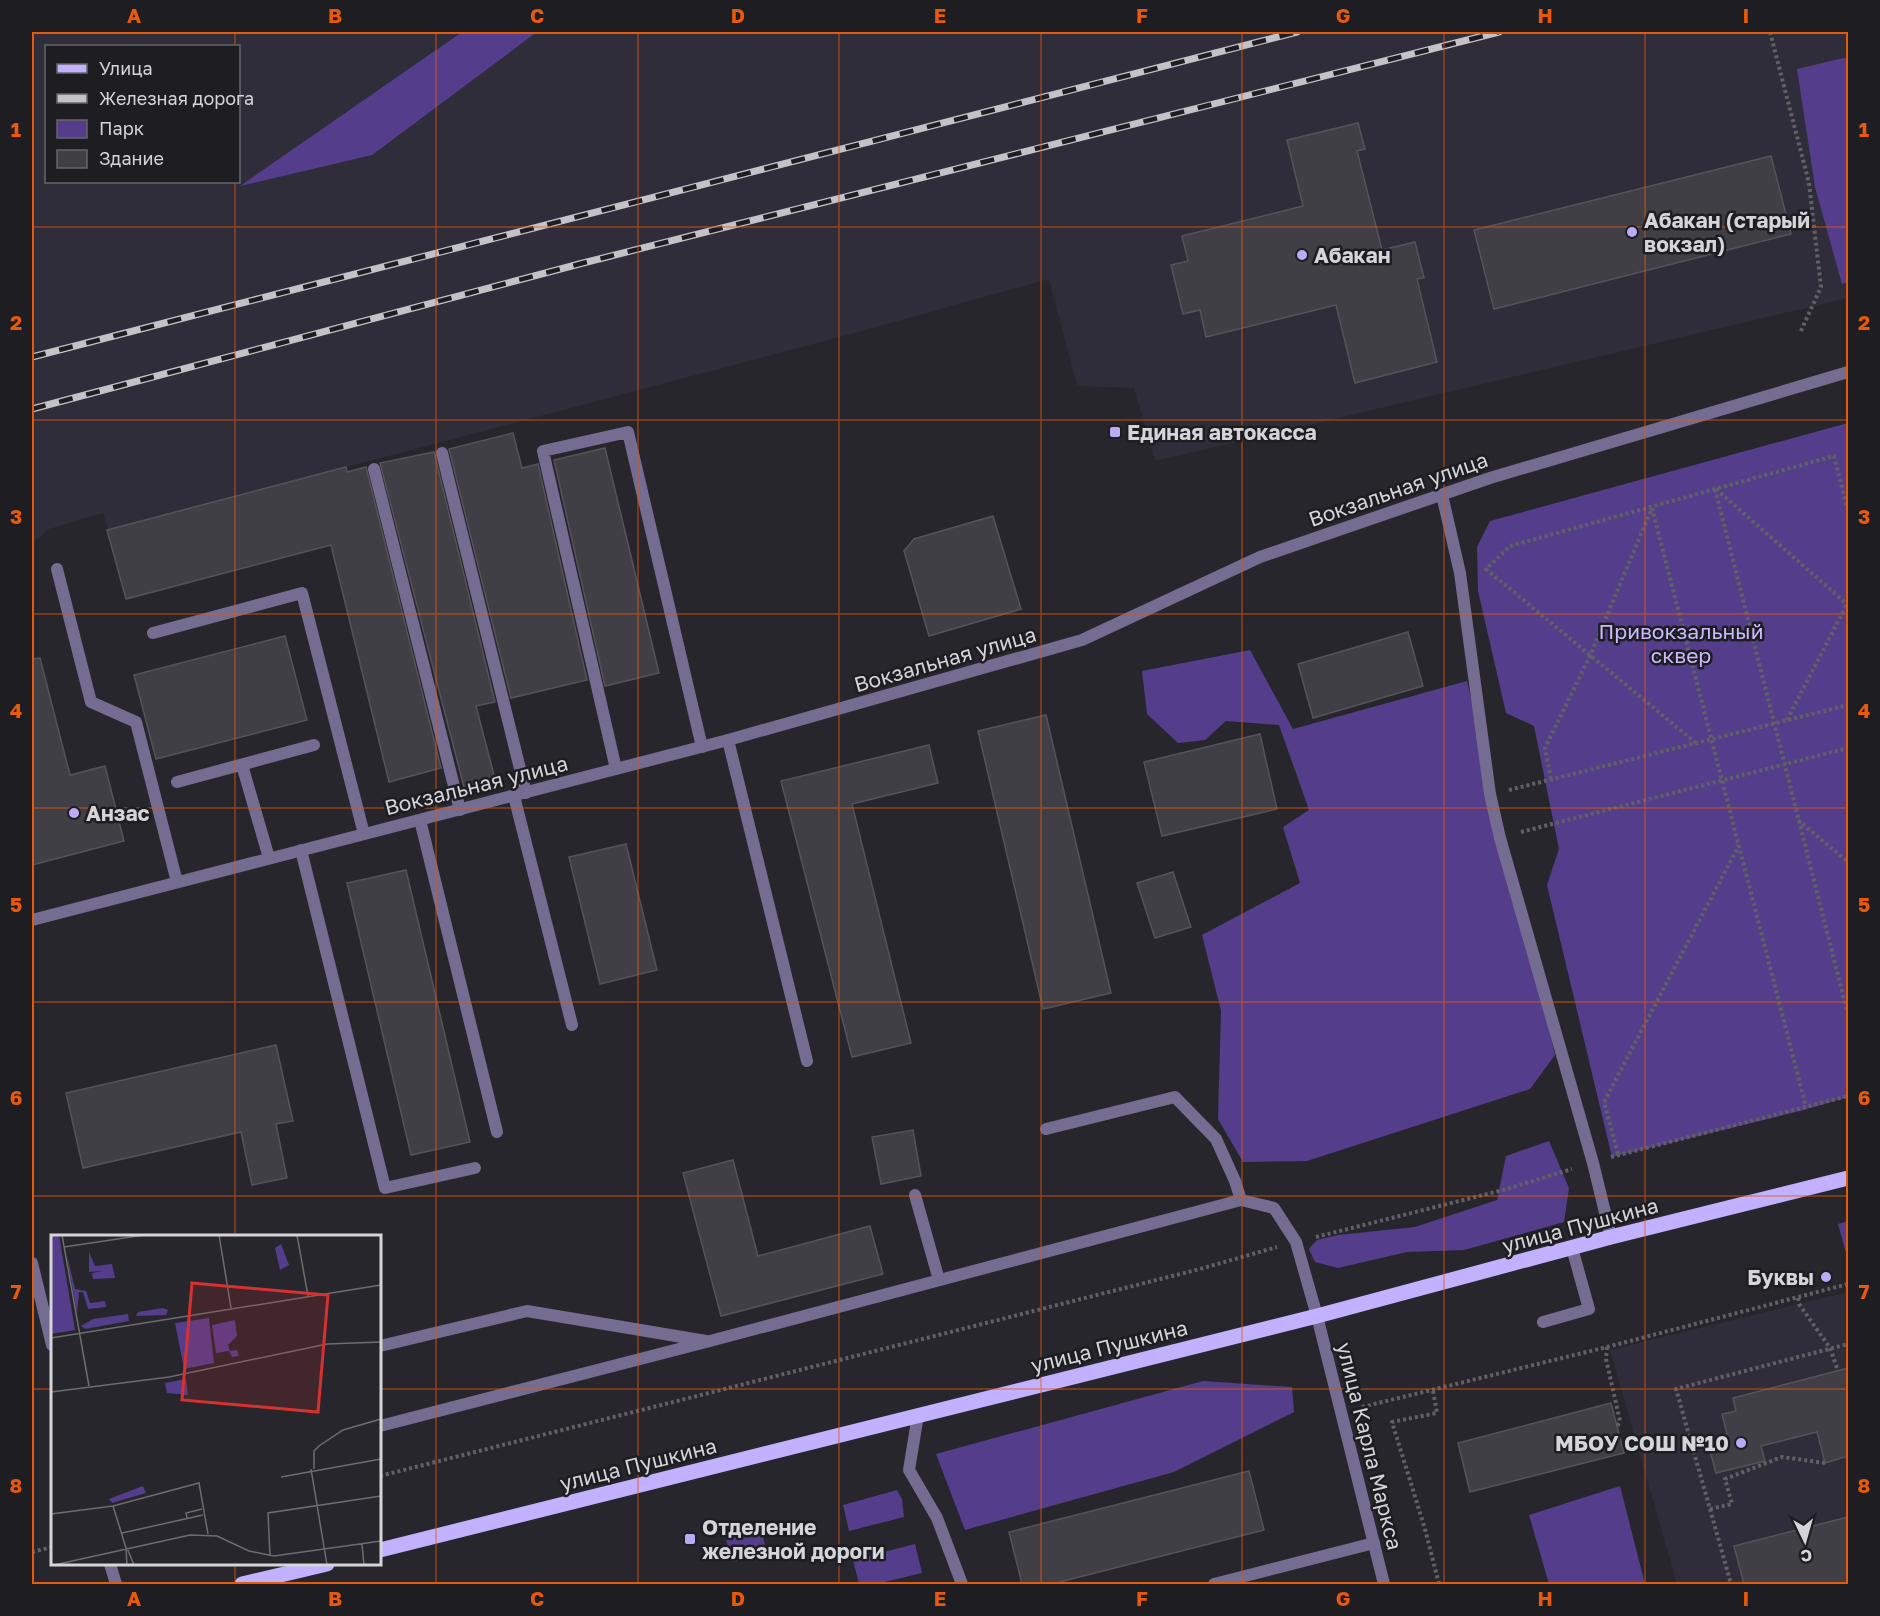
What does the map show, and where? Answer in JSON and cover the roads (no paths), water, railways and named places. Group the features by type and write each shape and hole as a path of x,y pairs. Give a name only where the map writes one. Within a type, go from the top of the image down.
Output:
{"main road":[{"name":"улица Пушкина","path":"381,1550 1317,1316 1611,1237 1848,1178"},
{"path":"242,1584 276,1581 321,1565"}],"street":[{"name":"Вокзальная улица","path":"32,920 702,747 1082,640 1260,557 1502,475 1848,372"},
{"path":"616,769 543,451 628,432 702,747"},
{"path":"442,453 572,1025"},
{"path":"374,469 460,810"},
{"path":"1442,495 1460,573 1490,795 1500,838 1593,1163 1611,1237"},
{"path":"57,568 91,702 136,722 177,882"},
{"path":"153,633 302,593 364,834"},
{"path":"728,740 807,1061"},
{"path":"177,783 314,745"},
{"path":"242,765 269,858"},
{"path":"420,820 496,1132"},
{"path":"301,850 385,1188 475,1168"},
{"path":"381,1426 1241,1200 1216,1139 1175,1097 1046,1129"},
{"path":"915,1195 939,1280"},
{"name":"улица Карла Маркса","path":"1241,1200 1274,1208 1296,1242 1317,1316 1384,1584"},
{"path":"1543,1322 1589,1309 1572,1248"},
{"path":"32,1263 51,1341"},
{"path":"381,1347 527,1311 710,1341"},
{"path":"918,1415 909,1470 937,1518 962,1584"},
{"path":"1214,1584 1374,1543"},
{"path":"111,1565 116,1584"}],"railway":[{"path":"32,357 1297,32"},
{"path":"32,409 583,263 1499,32"}],"place":[{"name":"Абакан (старый вокзал)","path":"1632,232"},
{"name":"Абакан","path":"1302,255"},
{"name":"Единая автокасса","path":"1115,432"},
{"name":"Анзас","path":"74,813"},
{"name":"Буквы","path":"1826,1277"},
{"name":"МБОУ СОШ №10","path":"1741,1443"},
{"name":"Отделение железной дороги","path":"690,1539"}],"park label":[{"name":"Привокзальный сквер","path":"1681,643"}]}
